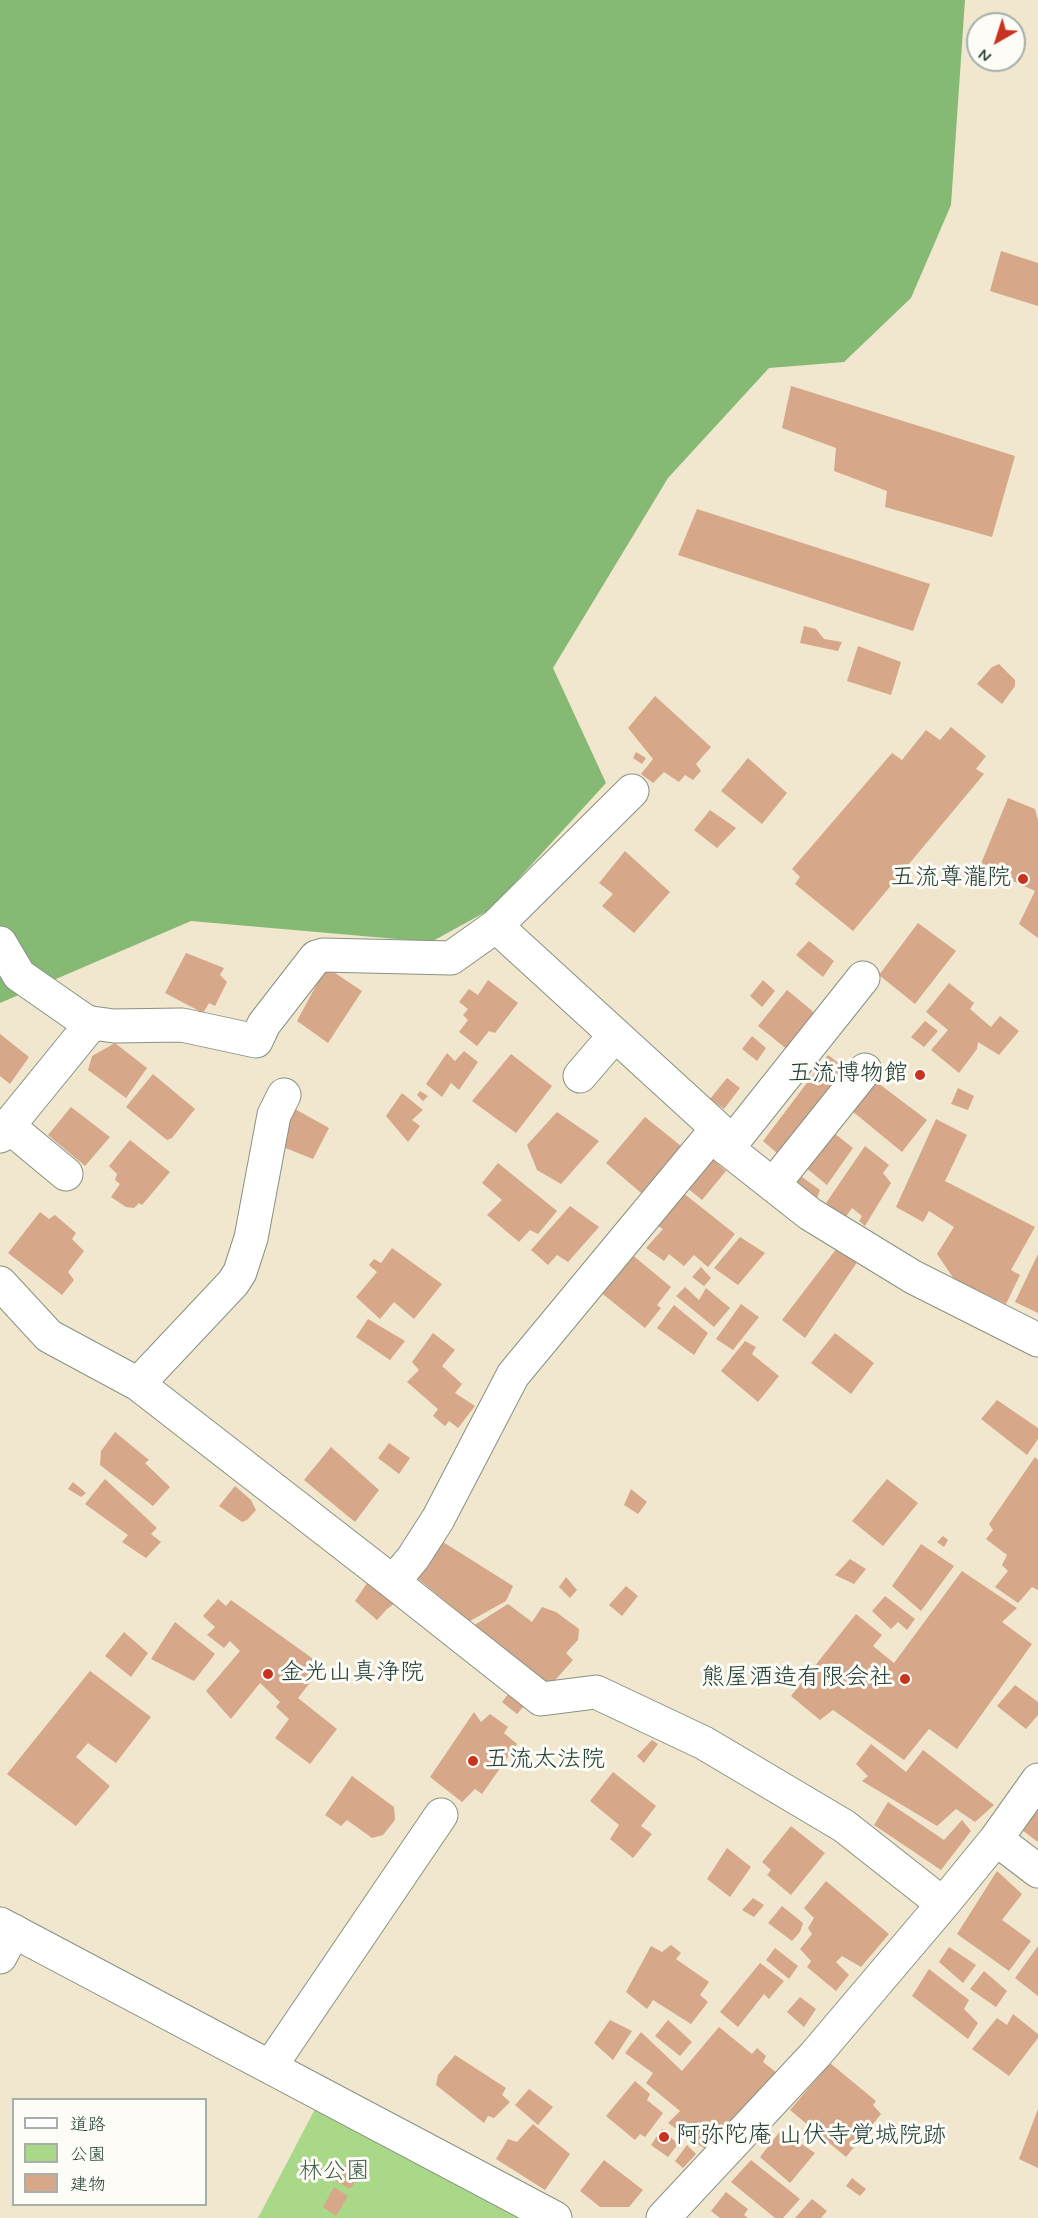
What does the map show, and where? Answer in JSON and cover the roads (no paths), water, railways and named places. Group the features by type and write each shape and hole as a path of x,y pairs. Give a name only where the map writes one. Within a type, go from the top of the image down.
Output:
{"street":[{"path":"0,942 19,975 92,1023 114,1026 182,1025 256,1041 264,1024 316,957 323,955 451,958 496,926 632,791"},
{"path":"496,926 717,1128 719,1142 810,1214 913,1277 1038,1340"},
{"path":"393,1582 413,1558 438,1519 513,1375 863,978"},
{"path":"66,1174 4,1132 92,1023"},
{"path":"580,1076 615,1035"},
{"path":"773,1185 865,1070"},
{"path":"138,1384 233,1283 240,1272 251,1238 274,1115 284,1095"},
{"path":"0,1283 49,1336 138,1384 541,1699 596,1692 704,1743 844,1826 943,1904"},
{"path":"663,2218 815,2055 996,1839 1038,1780"},
{"path":"270,2067 441,1815"},
{"path":"996,1839 1038,1871"},
{"path":"5,1937 347,2106 544,2215"}],"place":[{"name":"五流尊瀧院","path":"1023,879"},
{"name":"五流博物館","path":"920,1075"},
{"name":"金光山真浄院","path":"268,1674"},
{"name":"熊屋酒造有限会社","path":"905,1679"},
{"name":"五流太法院","path":"473,1761"},
{"name":"阿弥陀庵 山伏寺覚城院跡","path":"664,2137"}],"park label":[{"name":"林公園","path":"334,2173"}]}
